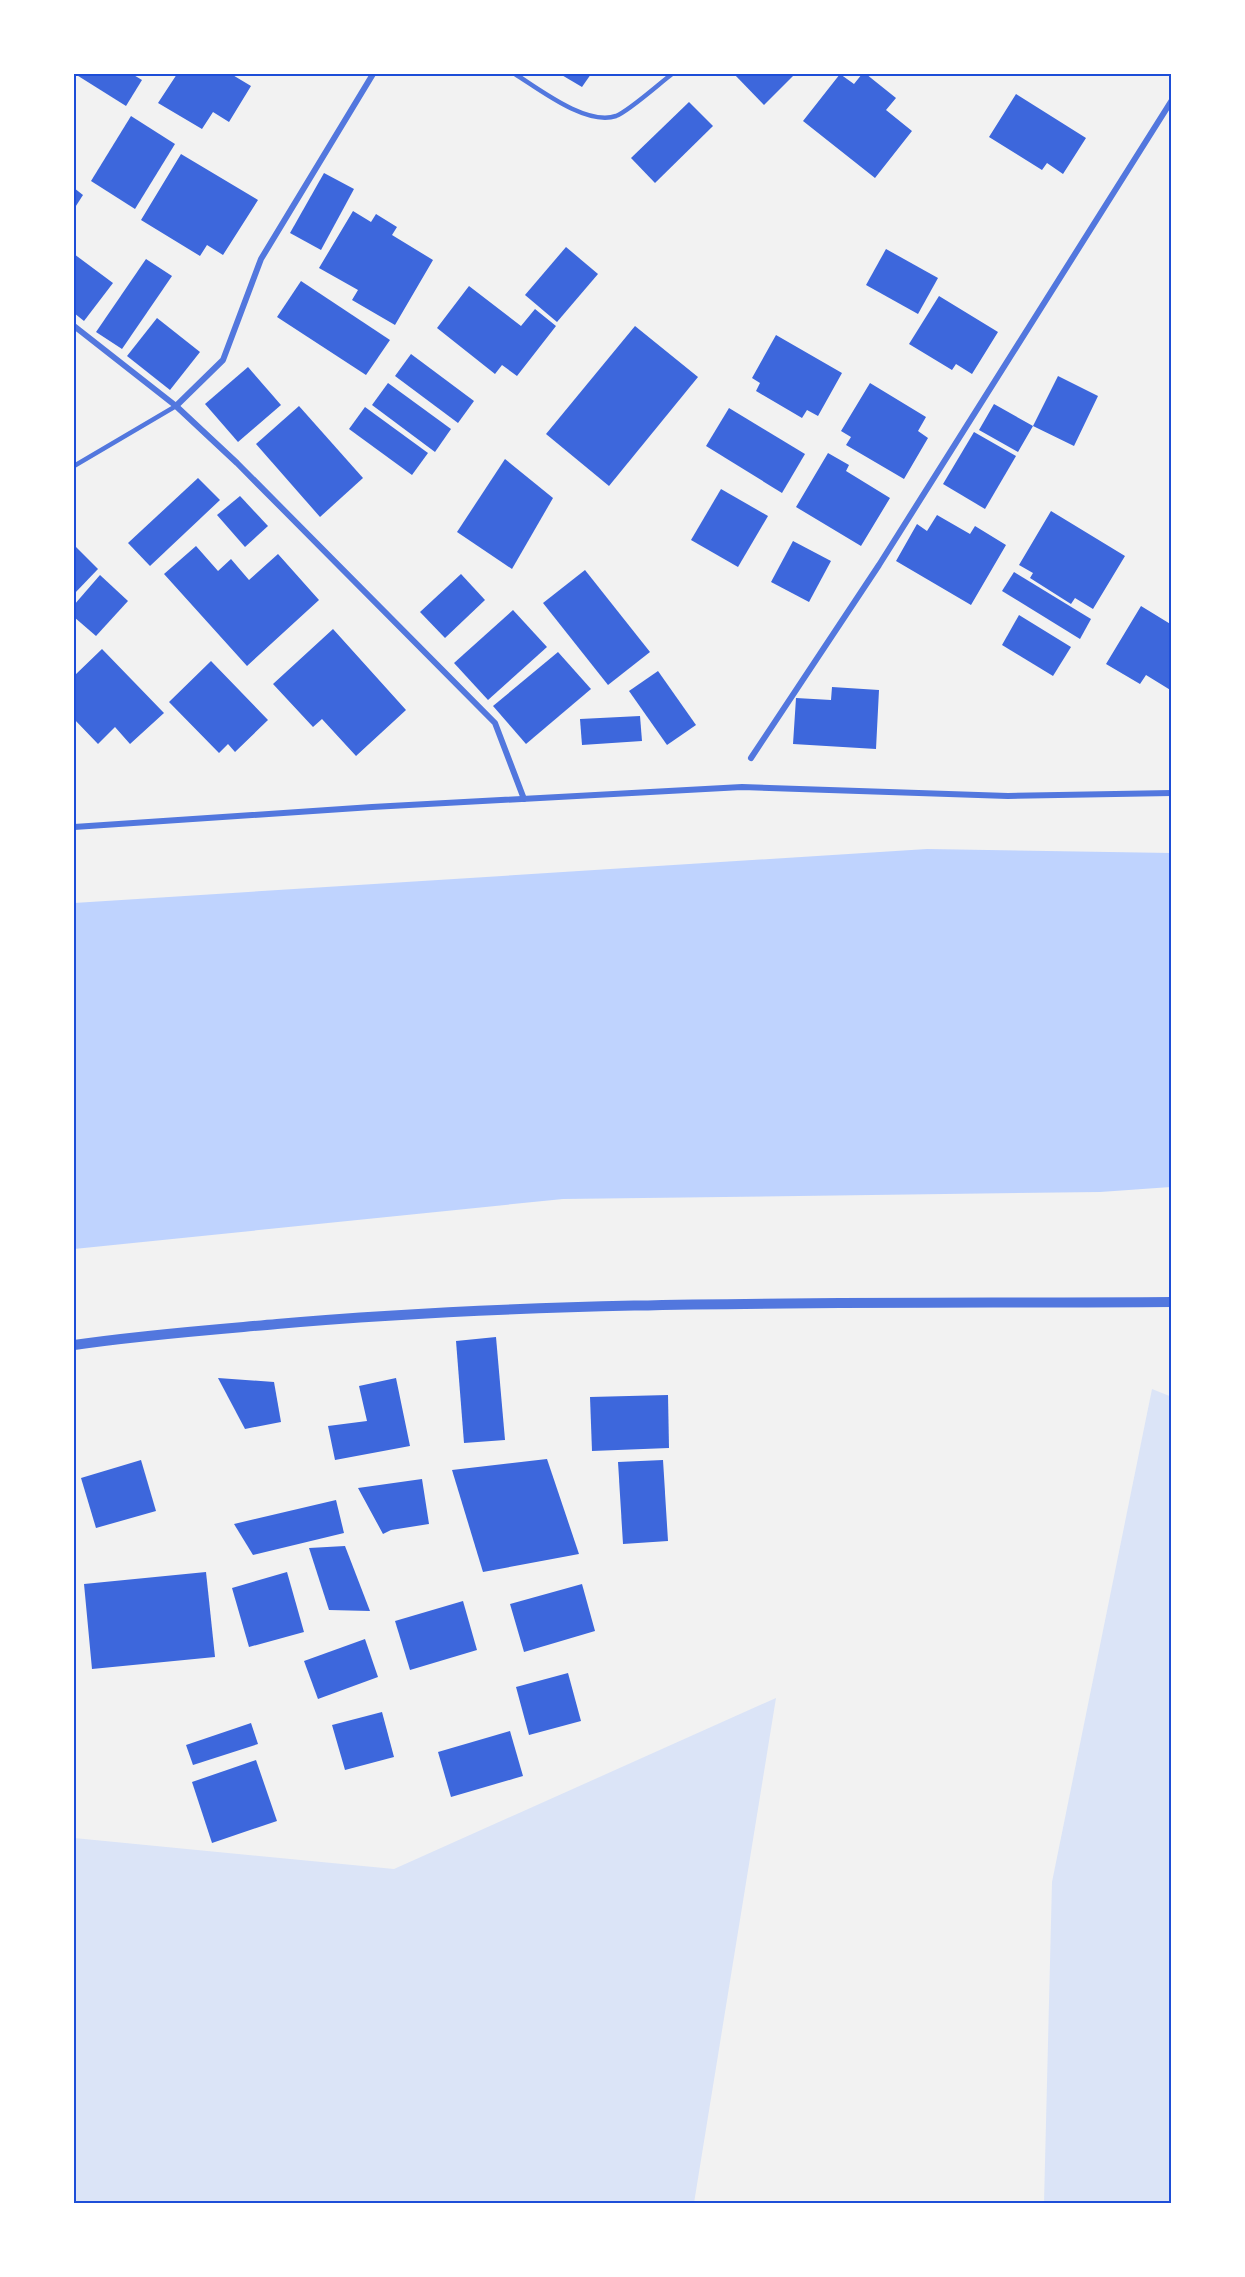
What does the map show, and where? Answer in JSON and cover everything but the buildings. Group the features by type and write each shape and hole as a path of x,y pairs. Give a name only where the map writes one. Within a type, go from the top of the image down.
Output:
{"street":[{"path":"176,406 223,360 261,259 373,74"},
{"path":"751,758 879,565 1172,100"},
{"path":"74,326 176,406 237,463 495,723 524,799"},
{"path":"74,827 372,807 742,787 1008,796 1172,793"},
{"path":"74,1346 128,1337 400,1314 666,1305 1172,1302"}],"lane":[{"path":"515,74 566,107 586,115 616,116 672,74"},
{"path":"74,466 176,406"}],"shaded area":[{"path":"1152,1389 1172,1397 1171,2203 1044,2203 1052,1882"},
{"path":"776,1698 694,2203 74,2203 74,1838 394,1869"}],"water":[{"path":"927,849 1171,853 1171,1187 1100,1192 563,1199 74,1249 74,903"}]}
